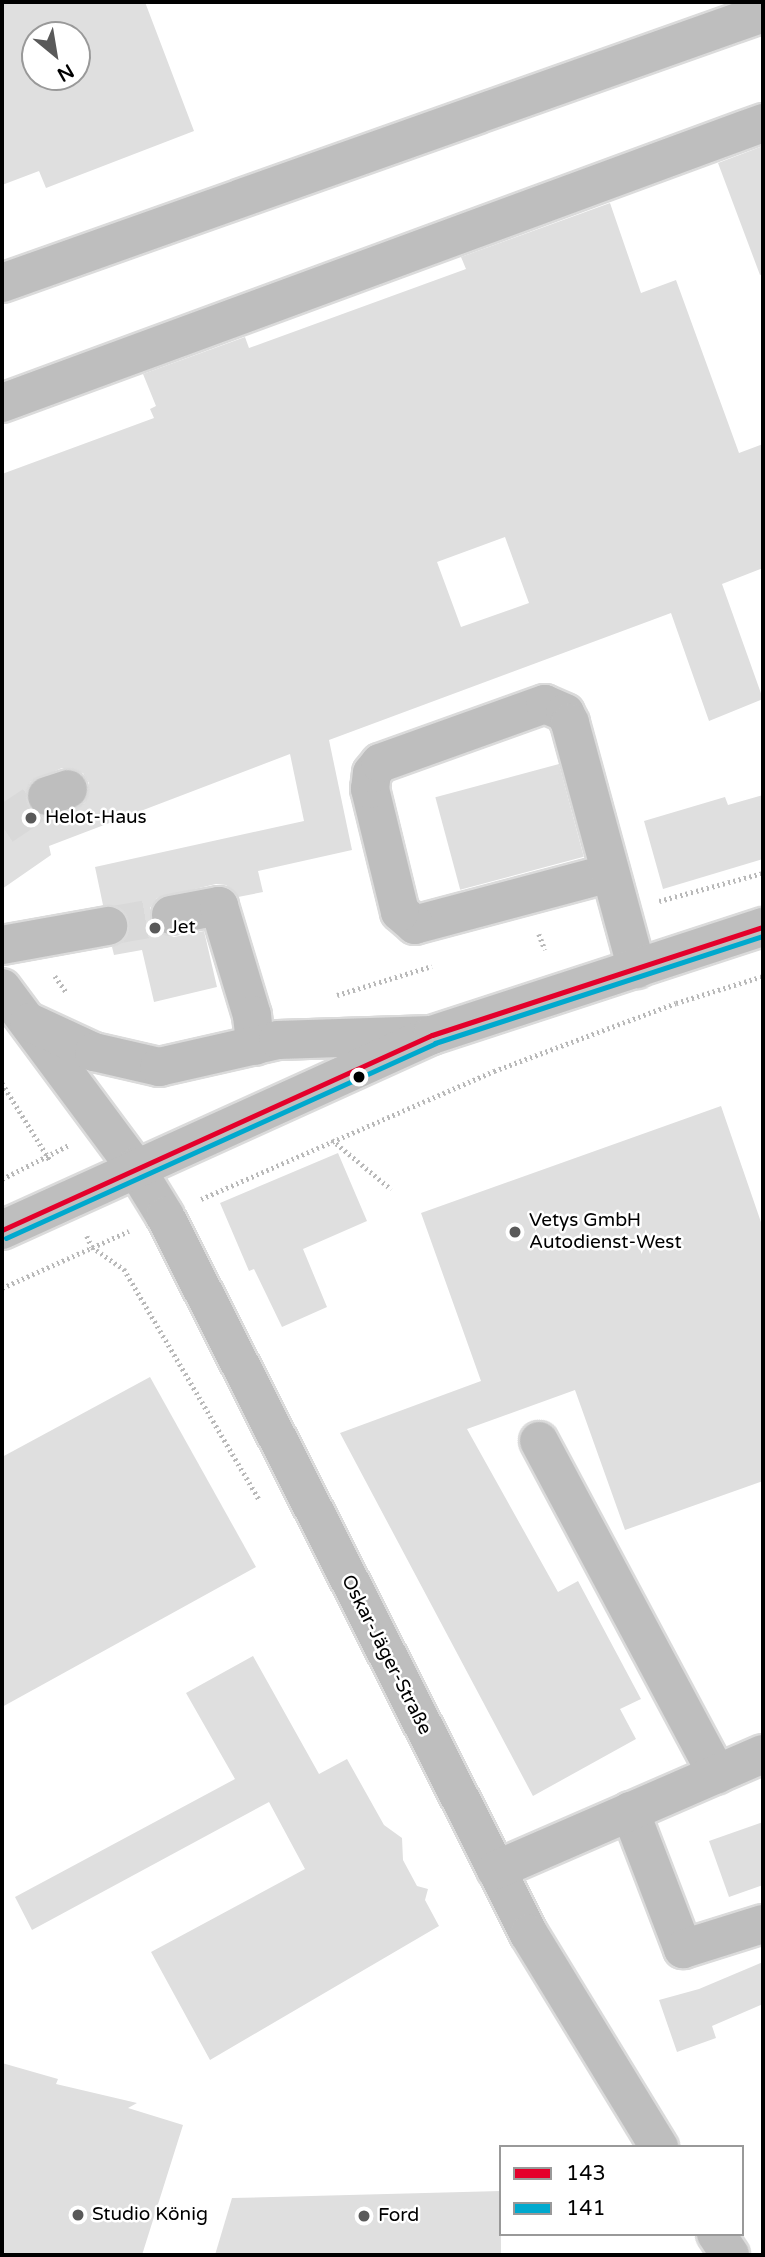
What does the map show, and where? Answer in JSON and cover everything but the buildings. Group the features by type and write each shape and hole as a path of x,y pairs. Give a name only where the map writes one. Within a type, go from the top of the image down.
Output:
{"street":[{"path":"2,283 763,13"},
{"path":"2,403 763,122"},
{"path":"610,873 415,926 400,912 370,789 372,772 380,763 545,704 556,706 570,723 636,969"},
{"path":"171,915 219,906 252,1015 255,1046"},
{"path":"15,943 108,926"},
{"path":"2,1230 135,1167 432,1035 763,927"},
{"name":"Oskar-Jäger-Straße","path":"2,988 135,1167 165,1216 529,1934 658,2145"},
{"name":"Oskar-Jäger-Straße","path":"26,1020 94,1052 159,1067 278,1040 432,1035"},
{"path":"539,1441 717,1774"},
{"path":"496,1870 763,1754"},
{"path":"630,1811 683,1949 763,1924"},
{"path":"717,2236 730,2255"}],"path":[{"path":"539,934 545,950"},
{"path":"15,943 69,996"},
{"path":"2,1288 422,1102 676,1003 763,976"},
{"path":"2,1083 4,1090 49,1156 67,1200 92,1247 124,1269 267,1513"},
{"path":"422,1102 426,1111"},
{"path":"349,1133 352,1141"},
{"path":"332,1140 391,1189"},
{"path":"219,1178 226,1188"}],"tunnel":[{"path":"2,826 47,796"},
{"path":"108,926 171,915"}],"transit line":[{"name":"143","path":"2,1230 432,1035 763,927"},
{"name":"141","path":"6,1238 435,1043 763,936"}],"place":[{"name":"Helot-Haus","path":"31,818"},
{"name":"Jet","path":"155,928"},
{"name":"Vetys GmbH Autodienst-West","path":"515,1232"},
{"name":"Studio König","path":"78,2215"},
{"name":"Ford","path":"364,2216"}]}
